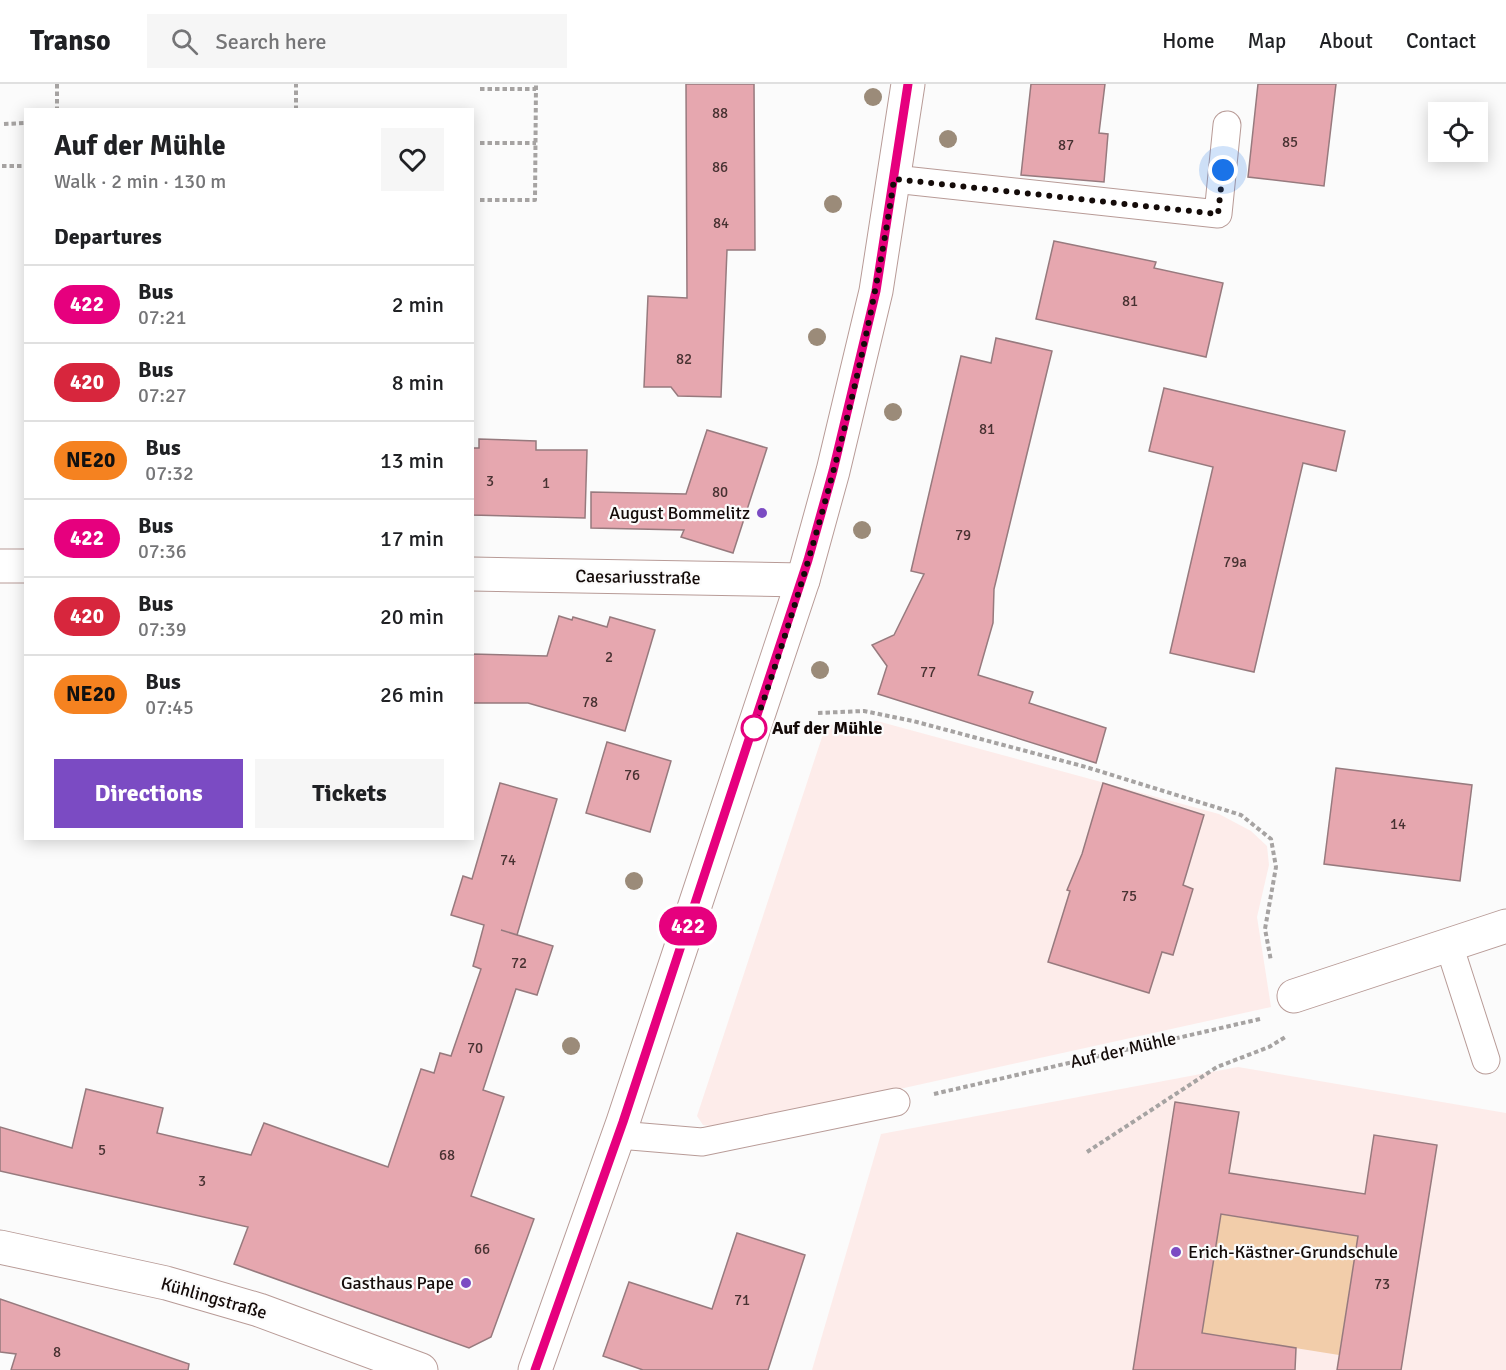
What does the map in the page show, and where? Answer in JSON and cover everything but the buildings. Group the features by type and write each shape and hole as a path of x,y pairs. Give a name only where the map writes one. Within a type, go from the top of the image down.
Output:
{"main road":[{"path":"535,1370 619,1135 802,580 833,471 876,291 908,84"},
{"path":"0,566 24,566"},
{"name":"Caesariusstraße","path":"474,574 802,580"},
{"path":"1294,996 1506,926"},
{"name":"Kühlingstraße","path":"0,1247 187,1289 260,1310 421,1370"}],"lane":[{"path":"894,179 1218,214 1227,125"},
{"path":"1449,945 1486,1060"},
{"path":"619,1135 702,1142 896,1102"}],"path":[{"path":"57,84 57,108"},
{"path":"296,84 296,108"},
{"path":"480,89 536,86 535,200 480,200"},
{"path":"4,124 24,123"},
{"path":"480,143 536,142"},
{"path":"2,166 24,166"},
{"path":"818,713 864,711 913,721 1086,767 1241,816 1271,839 1276,867 1264,929 1272,968"},
{"name":"Auf der Mühle","path":"896,1102 1274,1015 1294,996"},
{"path":"1087,1152 1217,1067 1269,1047 1287,1036 1288,1030"}],"shaded area":[{"path":"877,721 1219,814 1251,831 1267,846 1269,865 1257,917 1271,1007 723,1128 703,1125 697,1116 826,725"},
{"name":"Erich-Kästner-Grundschule","path":"1238,1067 1506,1113 1506,1370 812,1370 881,1134"},
{"path":"1221,1214 1358,1236 1339,1355 1202,1333"}],"bus line":[{"name":"422","path":"535,1370 623,1122 808,560 833,471 876,291 908,84"}],"place":[{"name":"August Bommelitz","path":"762,513"},
{"name":"Auf der Mühle","path":"754,728"},
{"name":"Erich-Kästner-Grundschule","path":"1176,1252"},
{"name":"Gasthaus Pape","path":"466,1283"}],"route":[{"path":"754,728 802,580 833,471 876,291 894,179 1218,214 1223,170"}]}
